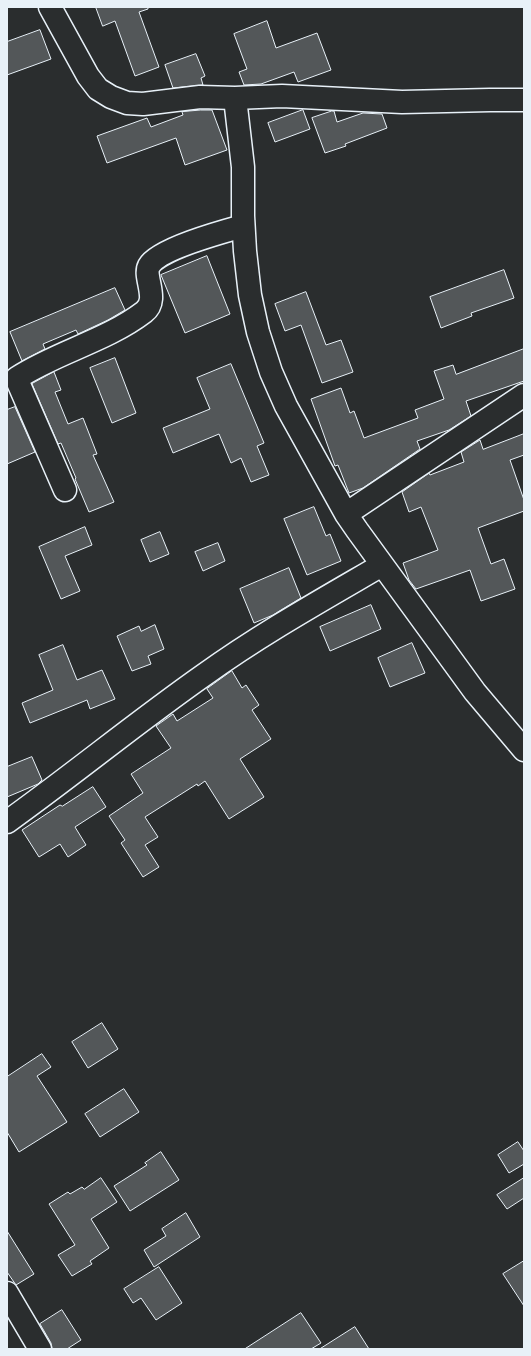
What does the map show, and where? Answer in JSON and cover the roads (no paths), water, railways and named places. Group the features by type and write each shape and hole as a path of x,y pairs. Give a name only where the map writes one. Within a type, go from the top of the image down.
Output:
{"street":[{"path":"50,7 88,76 98,89 111,97 127,103 143,104 200,97 235,98 282,96 402,102 524,100"},
{"path":"235,98 243,167 243,221 250,295 262,349 286,406 346,514 476,692 524,750"},
{"path":"66,490 17,378 61,355 118,329 146,311 150,303 151,293 148,268 155,259 189,242 243,221"},
{"path":"346,514 524,395"},
{"path":"7,822 204,674 278,625 382,565"},
{"path":"7,1293 40,1349"}]}
